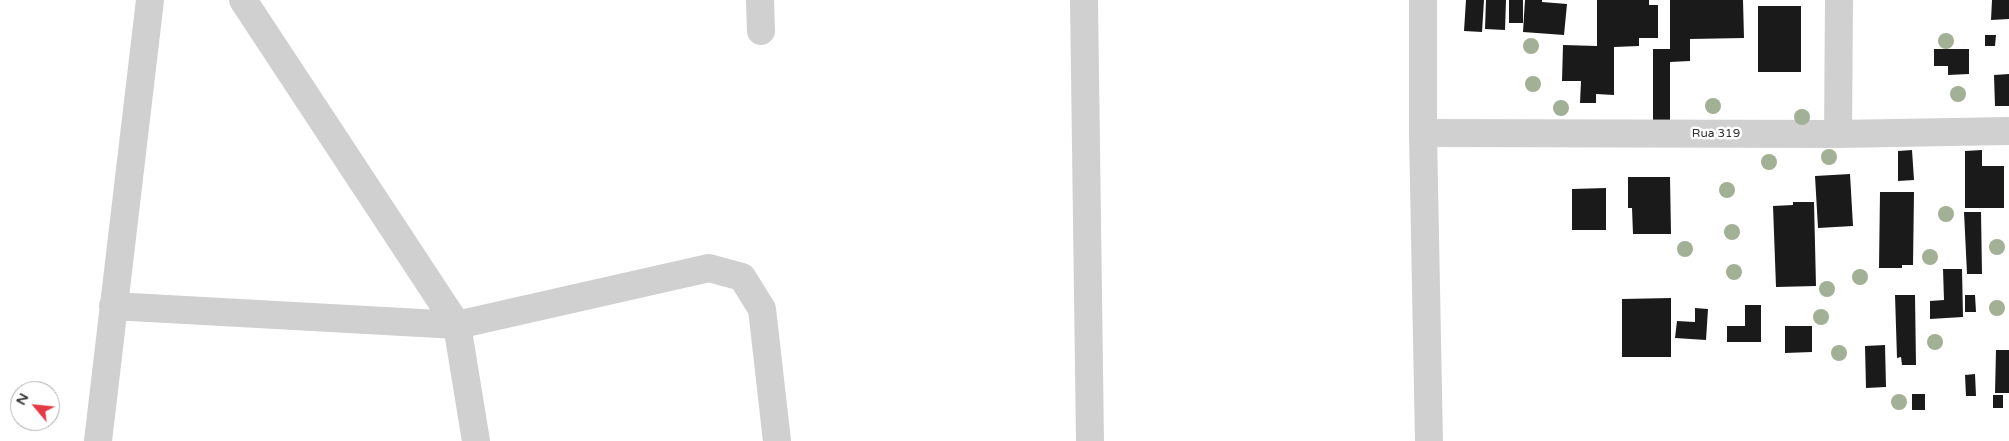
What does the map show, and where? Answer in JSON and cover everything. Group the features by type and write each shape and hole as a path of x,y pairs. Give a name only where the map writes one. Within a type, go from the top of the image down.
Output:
{"street":[{"path":"98,441 150,0"},
{"path":"243,0 457,324 476,441"},
{"path":"760,0 762,31"},
{"path":"1084,0 1090,441"},
{"path":"1423,0 1423,133 1429,441"},
{"path":"1838,134 1839,0"},
{"name":"Rua 319","path":"1423,133 1838,134 2009,131"},
{"path":"113,306 457,324 709,268 742,277 762,309 777,441"}],"building":[{"path":"1466,0 1484,0 1482,32 1464,31"},
{"path":"1486,0 1506,0 1505,30 1485,29"},
{"path":"1509,0 1523,0 1523,23 1509,23"},
{"path":"1525,0 1542,0 1542,2 1567,4 1564,35 1523,32"},
{"path":"1597,0 1649,0 1649,5 1658,5 1658,38 1639,38 1639,46 1614,47 1614,95 1596,94 1596,103 1580,103 1581,81 1562,81 1563,45 1597,46"},
{"path":"1670,0 1743,0 1744,38 1690,39 1690,61 1670,62 1670,120 1653,120 1653,49 1670,49"},
{"path":"1992,0 2009,0 2009,19 1991,20"},
{"path":"1758,6 1801,6 1801,72 1758,72"},
{"path":"1985,35 1996,35 1995,46 1985,46"},
{"path":"1934,49 1969,49 1969,74 1948,75 1948,66 1934,66"},
{"path":"2009,74 2009,106 1995,106 1994,75"},
{"path":"1912,150 1914,180 1898,181 1898,151"},
{"path":"1982,150 1982,166 2004,166 2004,208 1965,208 1965,151"},
{"path":"1850,174 1853,226 1818,228 1815,176"},
{"path":"1628,177 1670,177 1671,234 1633,234 1632,208 1628,208"},
{"path":"1606,188 1606,230 1572,230 1572,189"},
{"path":"1880,192 1914,192 1913,265 1902,265 1902,268 1879,268"},
{"path":"1793,202 1814,202 1816,286 1776,287 1773,206 1793,205"},
{"path":"1964,212 1981,212 1982,274 1967,274"},
{"path":"1943,269 1962,269 1963,317 1930,319 1930,301 1944,300"},
{"path":"1895,295 1915,295 1916,365 1902,365 1901,357 1897,358"},
{"path":"1965,295 1975,295 1976,312 1965,312"},
{"path":"1671,298 1671,357 1622,357 1622,299"},
{"path":"1745,305 1761,305 1761,342 1727,342 1727,326 1745,326"},
{"path":"1695,308 1708,309 1706,340 1675,338 1677,321 1695,322"},
{"path":"1785,326 1812,326 1812,352 1785,353"},
{"path":"1885,345 1886,387 1866,388 1865,346"},
{"path":"1996,350 2009,350 2009,393 1995,393"},
{"path":"1975,374 1976,396 1966,396 1965,375"},
{"path":"1912,394 1925,394 1925,410 1912,410"},
{"path":"1993,395 2003,395 2003,408 1993,408"}]}
